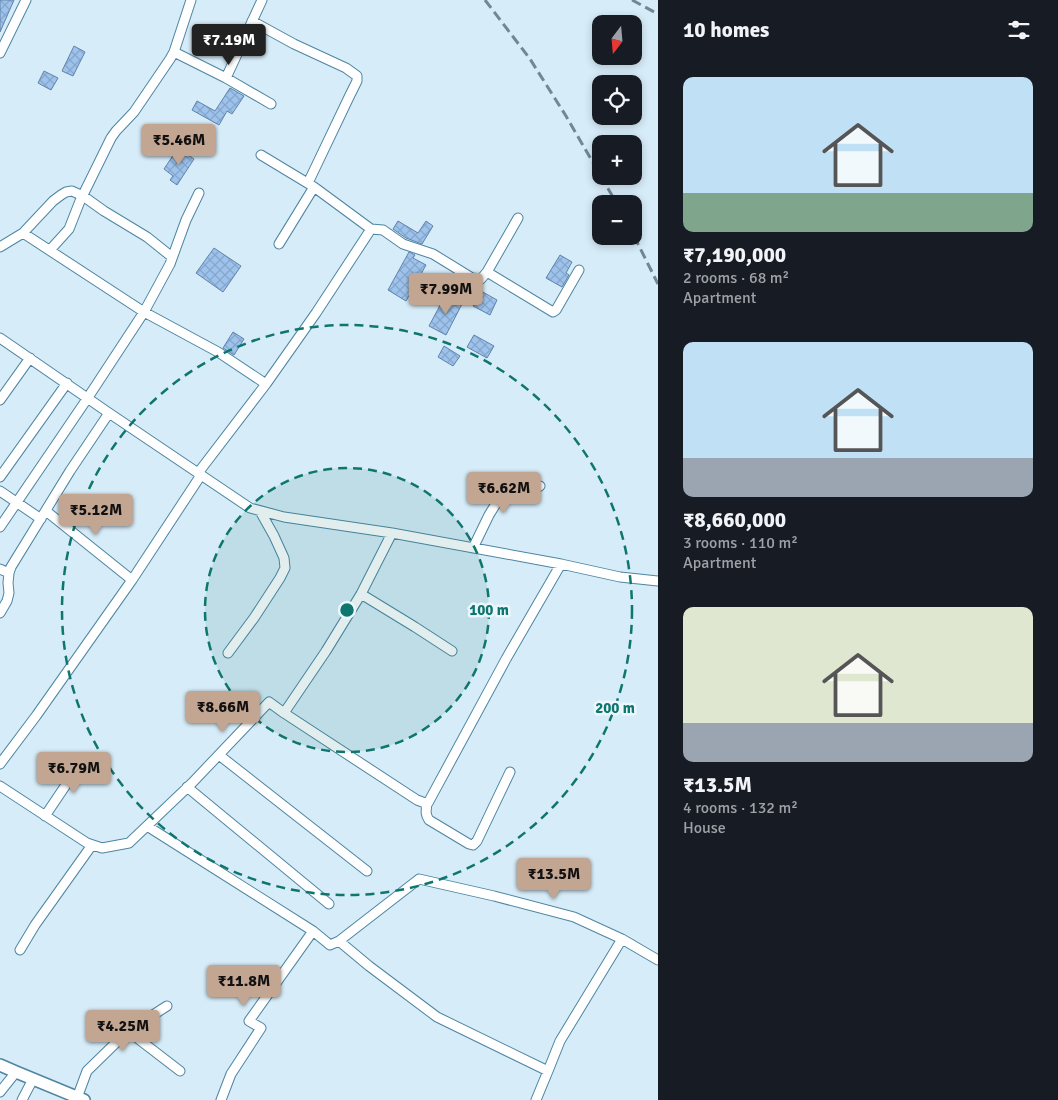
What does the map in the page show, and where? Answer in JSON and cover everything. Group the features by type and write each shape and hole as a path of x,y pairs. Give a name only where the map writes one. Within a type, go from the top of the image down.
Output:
{"street":[{"path":"0,53 26,0"},
{"path":"50,250 69,228 116,131 134,112 174,52 190,0"},
{"path":"226,78 262,0"},
{"path":"252,21 294,44 346,68 356,76 357,81 311,185 279,244"},
{"path":"174,52 226,78 271,104"},
{"path":"261,155 311,185 371,229 382,230 403,244 433,254 472,278 481,279 487,272 518,218"},
{"path":"2,244 23,233 53,201 66,192 72,191 147,237 172,257"},
{"path":"0,527 144,312 165,275 186,220 199,193"},
{"path":"0,764 132,580 200,474 316,313 371,229"},
{"path":"23,233 144,312 218,352 266,384"},
{"path":"487,272 554,312 579,270"},
{"path":"0,338 87,399 250,508 284,517 392,532 562,564 620,577 658,581"},
{"path":"0,400 30,358"},
{"path":"0,477 66,383"},
{"path":"0,613 7,600 9,574 12,567 70,471 109,413"},
{"path":"473,548 489,514 497,502 540,486"},
{"path":"0,491 16,502 43,515 132,580"},
{"path":"228,653 285,568 284,558 278,543 260,511"},
{"path":"284,713 326,651 361,594 392,532"},
{"path":"510,772 477,841 473,844 469,844 426,816 427,804 506,659 562,564"},
{"path":"0,569 9,574"},
{"path":"361,594 452,651"},
{"path":"0,786 87,843 102,848 129,843 219,755 269,702 417,800 427,804"},
{"path":"219,755 367,871"},
{"path":"45,816 84,758"},
{"path":"187,787 329,904"},
{"path":"147,826 313,931 330,945 339,941 419,878 574,917 622,939 658,960"},
{"path":"20,950 35,925 92,845"},
{"path":"221,1100 232,1074 261,1028 249,1021 313,931"},
{"path":"536,1100 560,1041 622,939"},
{"path":"339,941 437,1017 548,1071"},
{"path":"0,1065 81,1099 87,1071 128,1031 167,1006"},
{"path":"128,1031 180,1071"},
{"path":"0,1092 16,1072"},
{"path":"22,1100 33,1080"}],"building":[{"path":"0,0 14,0 0,32"},
{"path":"74,46 85,52 73,76 62,71"},
{"path":"44,71 58,78 51,90 38,83"},
{"path":"230,88 244,96 232,114 227,111 219,125 192,110 197,101 215,111"},
{"path":"178,148 194,159 177,185 170,180 173,176 164,169"},
{"path":"398,221 418,233 426,221 433,226 422,244 406,238 393,229"},
{"path":"214,248 241,266 223,292 196,273"},
{"path":"409,252 415,255 413,258 426,265 406,301 388,290"},
{"path":"560,255 572,262 566,273 569,275 562,287 546,278"},
{"path":"481,291 497,300 490,315 473,306"},
{"path":"445,296 462,304 446,335 429,326"},
{"path":"233,332 244,339 234,355 223,348"},
{"path":"474,335 494,346 487,358 467,347"},
{"path":"444,346 460,356 453,366 438,357"}],"railway":[{"path":"485,0 530,59 612,195"},
{"path":"632,0 658,14"},
{"path":"638,245 658,284"}]}
